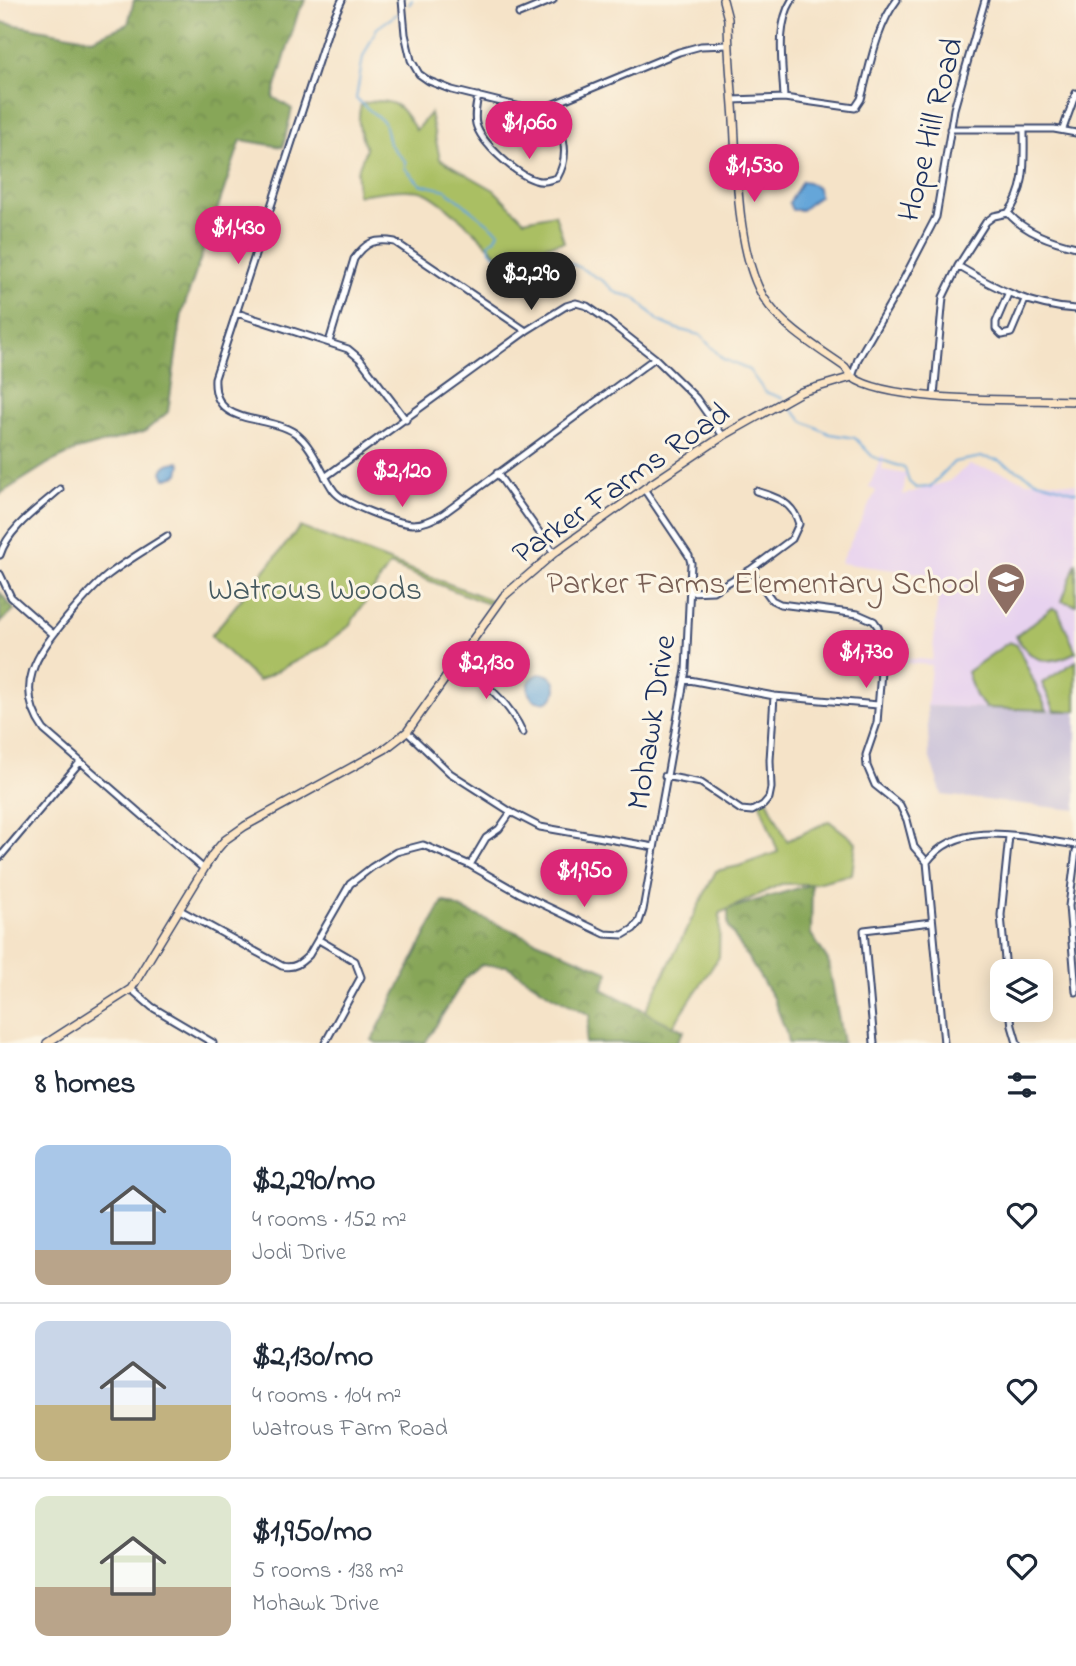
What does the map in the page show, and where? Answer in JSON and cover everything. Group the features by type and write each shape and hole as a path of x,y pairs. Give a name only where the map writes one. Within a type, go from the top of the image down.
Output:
{"street":[{"path":"342,0 329,28 215,378 214,391 225,410 292,431 302,439 335,493 346,501 402,523 415,524 427,522 443,514 655,358"},
{"path":"402,0 405,34 411,60 419,74 429,82 521,107 550,106 679,52 728,45"},
{"path":"519,14 554,0"},
{"path":"723,0 728,19 742,216 757,284 772,309 786,323 845,367 852,377 887,391 934,396 1076,401"},
{"path":"784,98 782,26 784,12 792,0"},
{"path":"733,100 784,98 855,108 861,99 881,31 897,0"},
{"name":"Hope Hill Road","path":"852,377 858,359 931,230 938,209 954,109 985,0"},
{"path":"1063,129 1076,93"},
{"path":"478,96 475,113 481,136 491,149 534,180 557,178 563,168 563,134 550,106"},
{"path":"950,130 1063,129 1076,133"},
{"path":"934,396 943,297 958,266 986,222 994,216 1008,213 1017,201 1024,178 1024,130"},
{"path":"1008,213 1035,233 1076,247"},
{"path":"328,342 354,259 371,241 382,239 395,242 526,331"},
{"path":"958,266 1008,294 1025,300 1076,309"},
{"path":"1008,294 996,322 996,329 1002,335 1011,332 1025,300"},
{"path":"325,477 526,331 566,306 576,303 587,306 655,358 696,398 723,436"},
{"path":"237,313 348,349 360,359 406,420"},
{"name":"Parker Farms Road","path":"47,1043 131,989 204,869 232,834 384,749 407,732 504,596 554,553 723,436 801,392 852,377"},
{"path":"496,473 554,553"},
{"path":"0,555 11,533 60,489"},
{"name":"Mohawk Drive","path":"180,910 290,968 309,955 350,884 396,852 423,845 470,865 521,894 604,934 623,934 639,922 684,679 691,563 644,489"},
{"path":"690,592 713,591 750,570 792,540 799,524 790,506 782,500 756,491"},
{"path":"167,536 107,575 53,634 35,660 30,681 32,705 44,730 204,869"},
{"path":"750,570 772,600 780,604 858,614 874,621 883,645 877,723 866,755 870,778 900,804 914,846 928,862"},
{"path":"0,573 11,597 53,634"},
{"path":"456,663 485,683 504,701 523,733"},
{"path":"684,679 774,696 878,705"},
{"path":"666,776 701,783 741,810 752,811 763,805 769,798 771,788 774,696"},
{"path":"407,732 450,773 540,827 654,847"},
{"path":"0,857 80,762"},
{"path":"470,865 486,838 499,830 511,812"},
{"path":"944,1043 928,862 934,852 944,845 978,833 1076,845"},
{"path":"1005,959 1001,915 1009,836"},
{"path":"1076,851 1069,906 1076,992"},
{"path":"874,1043 864,930 932,922"},
{"path":"318,940 355,961 361,977 325,1043"},
{"path":"131,989 152,1007 213,1043"},
{"path":"1011,1022 1017,1043"}],"shaded area":[{"name":"Parker Farms Elementary School","path":"882,455 882,470 906,474 903,495 949,481 969,465 1001,472 1027,482 1037,480 1076,484 1076,711 927,706 931,665 889,662 889,657 932,660 940,576 840,563 876,491 869,487"},
{"path":"927,706 1076,711 1076,810 942,795 929,755"}],"green space":[{"path":"134,0 306,0 298,13 273,97 292,109 283,147 241,140 182,313 168,412 144,432 77,450 49,463 0,494 0,22 92,39 128,24"},
{"path":"376,101 396,105 416,130 430,113 440,159 494,190 524,220 555,214 564,242 498,255 451,211 423,192 399,190 357,195 357,172 366,149 359,127 361,104"},
{"name":"Watrous Woods","path":"300,527 491,600 488,604 390,565 348,627 321,648 258,681 211,636"},
{"path":"1076,562 1076,605 1062,601"},
{"path":"0,592 14,610 0,623"},
{"path":"1052,608 1058,610 1076,652 1057,659 1042,660 1028,652 1016,636"},
{"path":"1009,642 1017,645 1047,710 986,708 975,696 967,672"},
{"path":"1076,661 1076,711 1055,711 1042,683"},
{"path":"766,797 787,841 829,821 856,842 852,874 812,884 781,884 720,913 719,957 673,1026 645,1012 716,871 778,852 760,803"},
{"path":"812,884 811,934 828,960 843,1043 788,1043 773,998 728,926 728,909"},
{"path":"443,901 609,972 602,989 684,1031 676,1043 585,1043 590,1015 551,995 507,966 481,965 466,977 425,1043 377,1043 372,1040"}],"water":[{"path":"802,181 818,188 819,196 802,210 792,210 789,203"},
{"path":"179,462 179,474 165,479 162,472 164,467"},
{"path":"542,674 552,678 556,688 552,698 542,702 532,698 528,688 532,678"}],"waterway":[{"path":"409,5 412,0"},
{"path":"397,14 377,28 363,57 356,99 384,122 389,144 405,161 405,168 420,184 446,190 499,232 489,243 490,250 498,257 506,256 511,247 552,252 603,281 617,293 634,297 659,321 700,335 723,359 749,370 765,392 782,398"},
{"path":"787,405 803,421 830,434 855,438 873,457 905,468 909,482 916,488 930,487 954,462 982,457 998,460 1038,481 1076,492"}],"place":[{"name":"Parker Farms Elementary School","path":"1006,616"}]}
